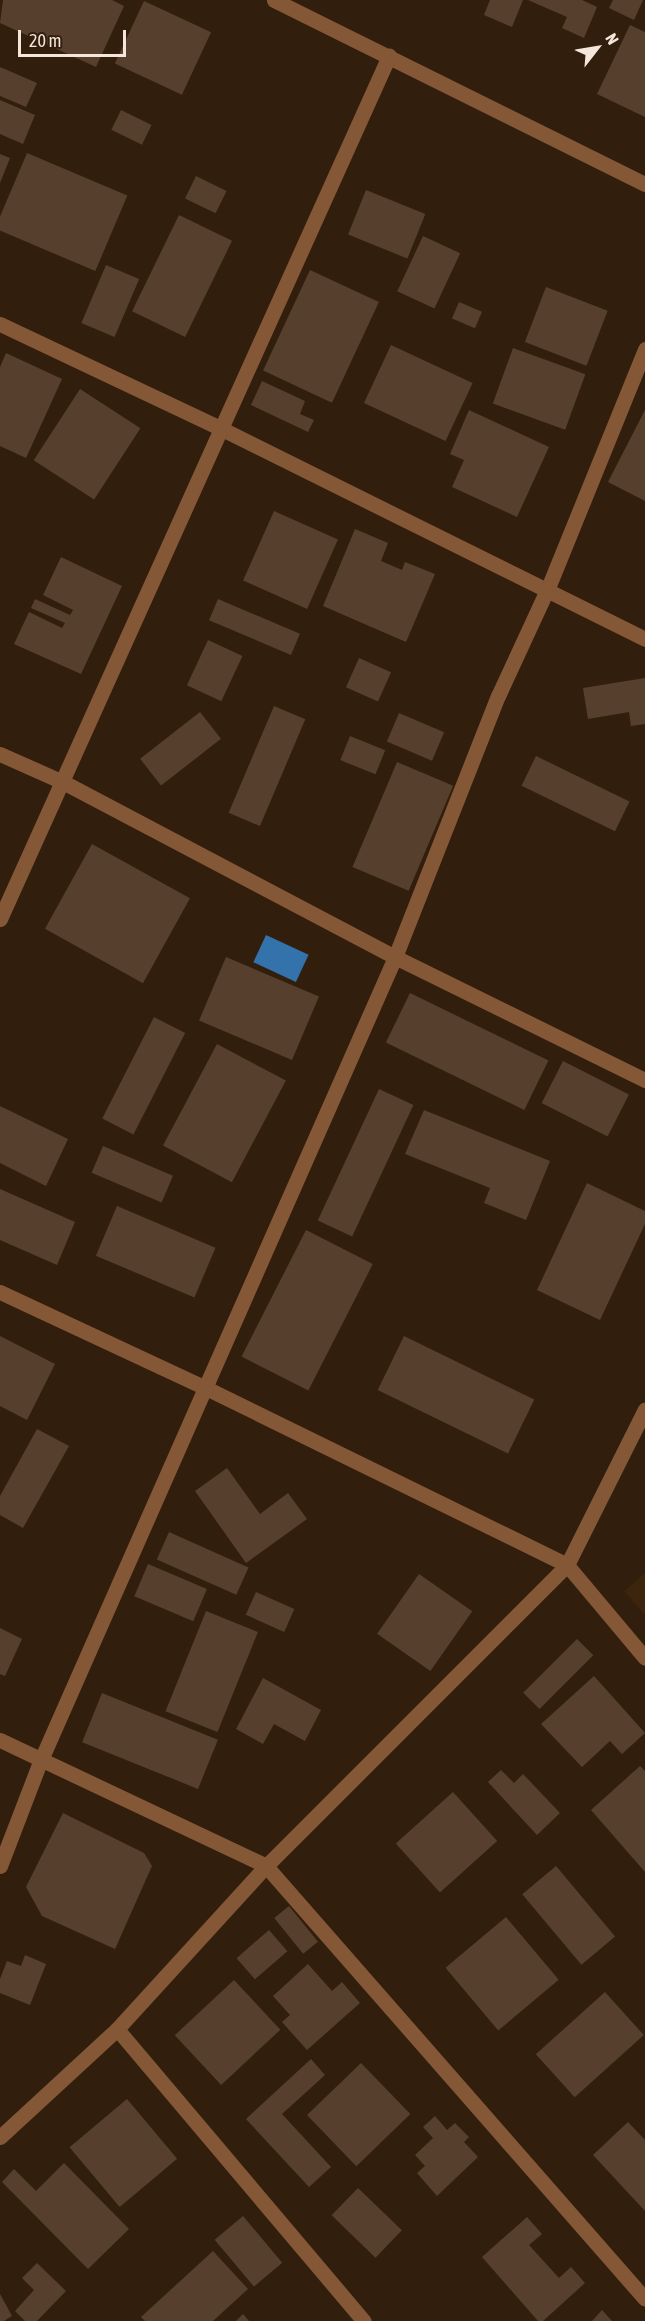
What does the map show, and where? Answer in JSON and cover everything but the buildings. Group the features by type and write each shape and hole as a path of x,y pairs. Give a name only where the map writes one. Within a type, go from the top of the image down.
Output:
{"street":[{"path":"274,0 645,184"},
{"path":"0,919 389,56"},
{"path":"0,324 548,588 645,639"},
{"path":"0,1866 40,1762 208,1389 395,957 498,696 548,588 645,349"},
{"path":"0,754 63,782 395,957 645,1080"},
{"path":"0,1292 208,1389 567,1565 645,1658"},
{"path":"0,2137 117,2029 266,1866 567,1565 645,1409"},
{"path":"0,1740 40,1762 266,1866 645,2299"},
{"path":"117,2029 364,2321"}],"shaded area":[{"path":"645,1573 645,1615 624,1591"}],"water":[{"path":"266,935 309,955 296,982 253,962"}]}
